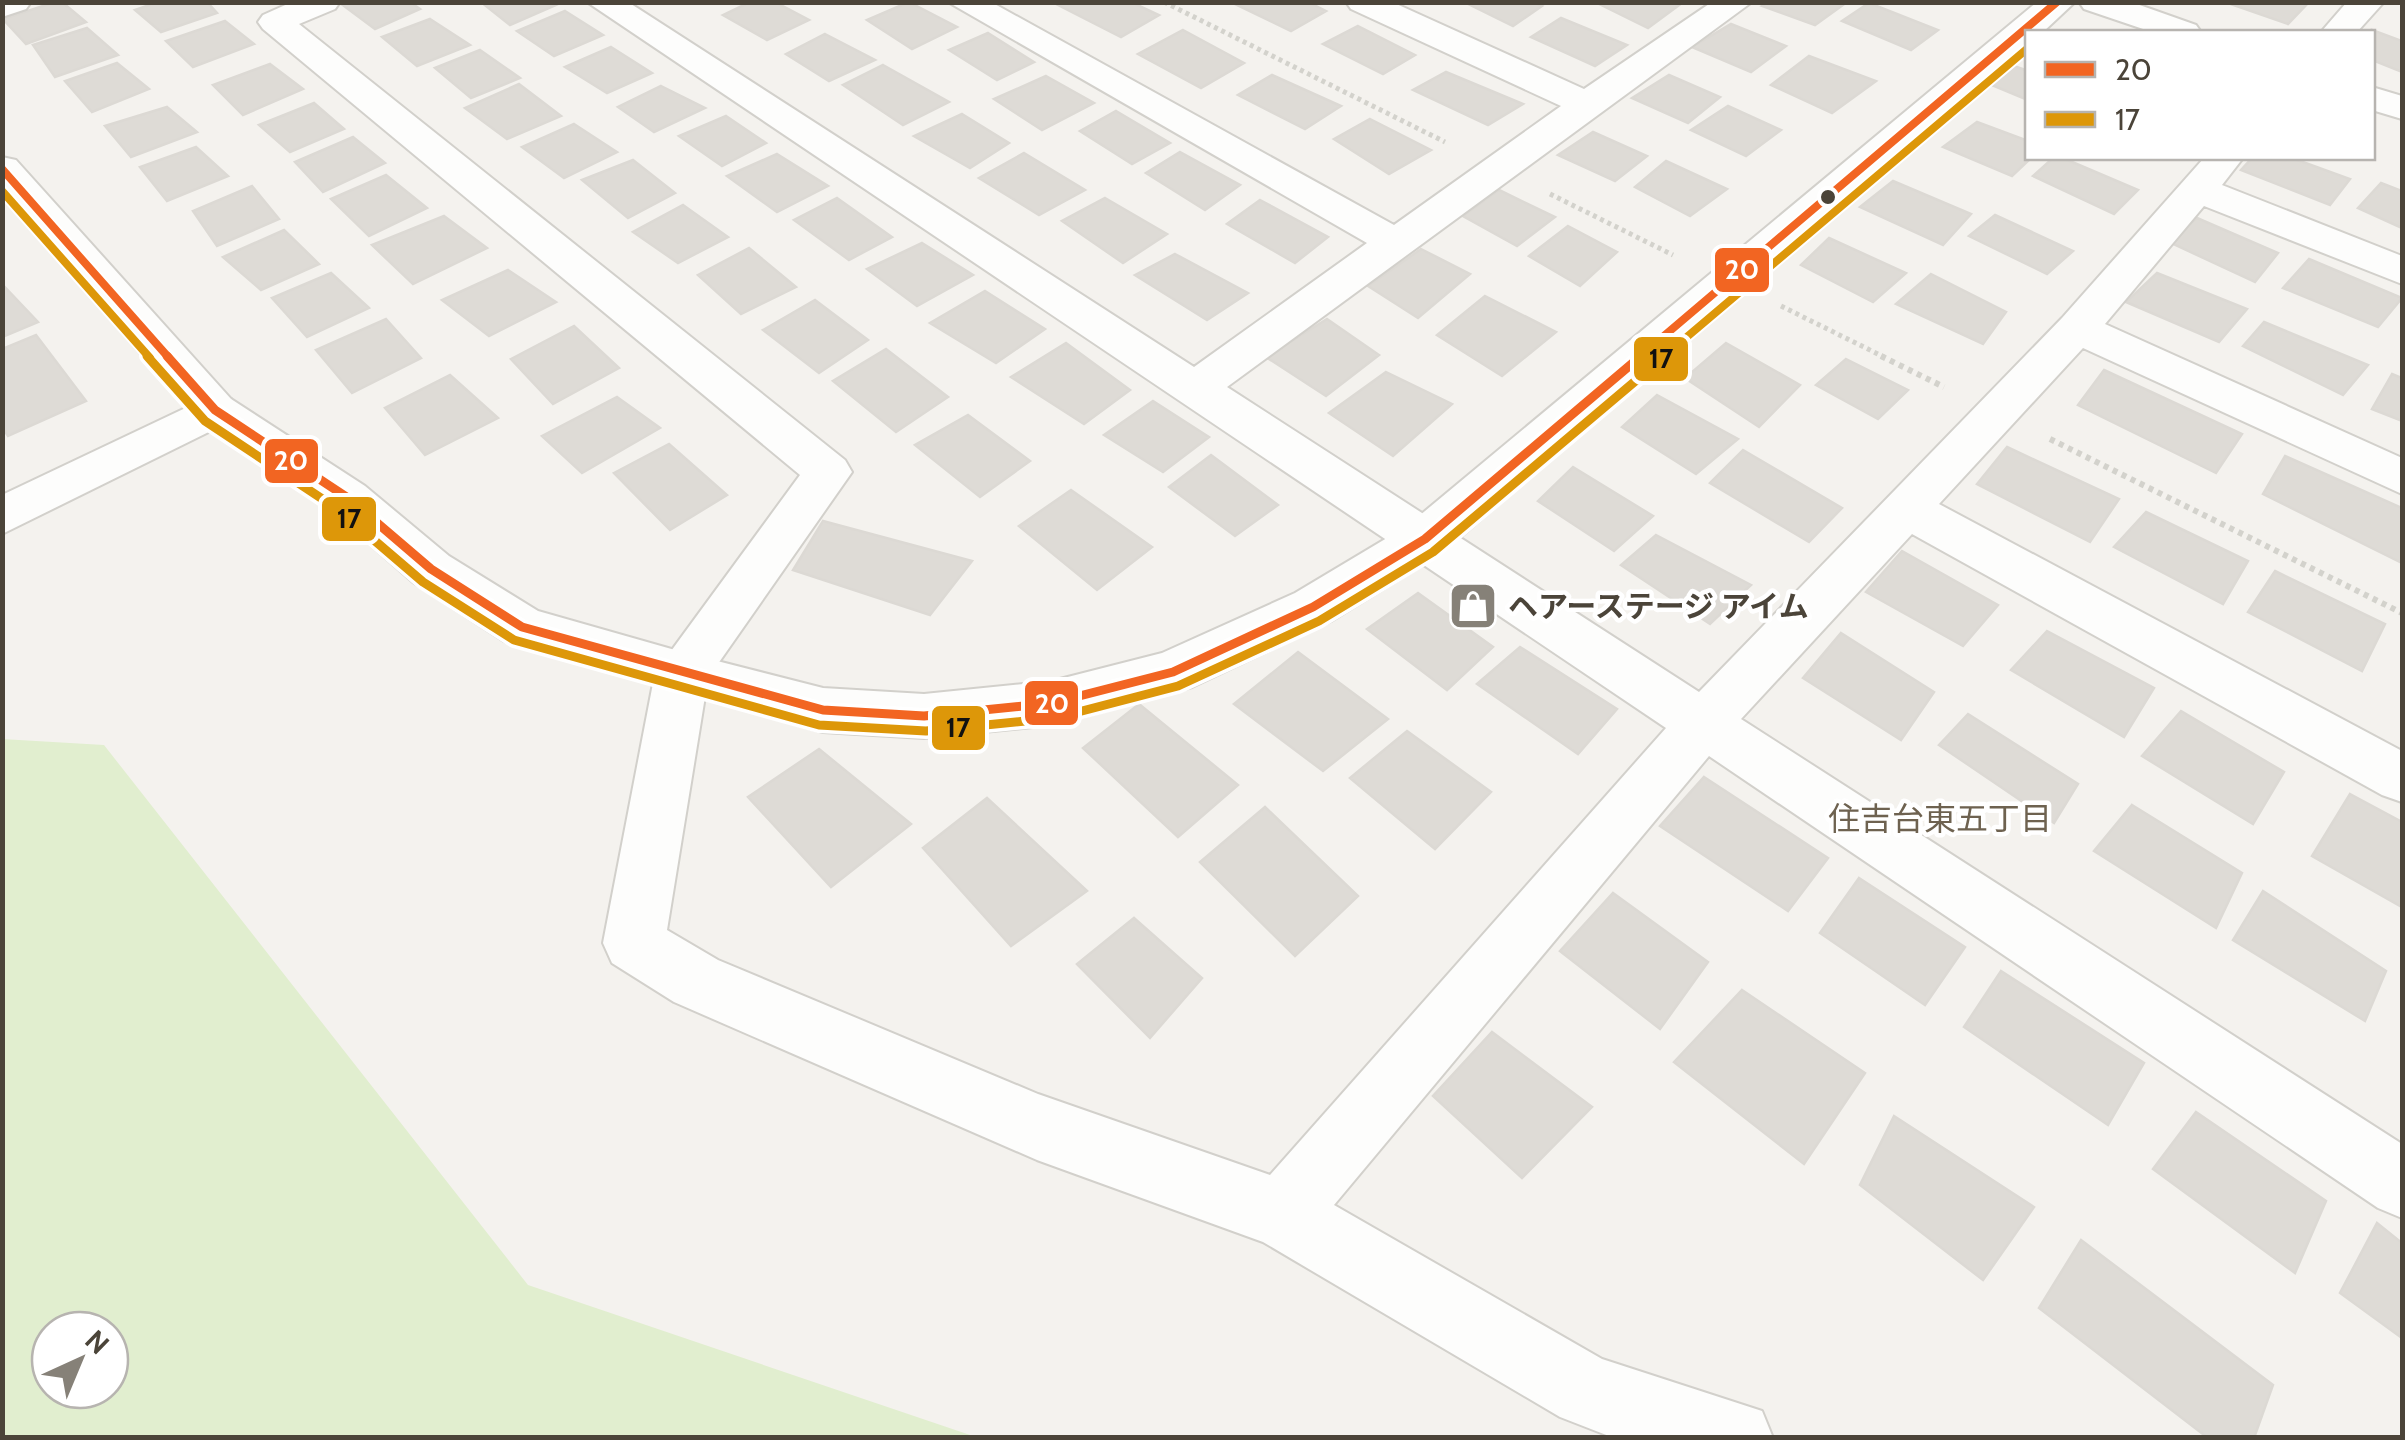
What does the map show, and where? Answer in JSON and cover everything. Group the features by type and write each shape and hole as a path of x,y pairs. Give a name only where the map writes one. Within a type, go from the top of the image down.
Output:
{"street":[{"path":"2,6 14,2"},
{"path":"323,2 275,22 828,472 682,673 634,943 696,981 1036,1127 1282,1214 1586,1391 1735,1438"},
{"path":"604,2 1198,386 1702,726 2402,1184"},
{"path":"965,2 1395,242"},
{"path":"1364,2 1587,104"},
{"path":"2,168 214,410 348,498 431,569 522,627 824,710 924,716 1052,703 1172,672 1313,606 1424,538 2058,2"},
{"path":"2096,2 2178,30"},
{"path":"2340,30 2367,2"},
{"path":"1198,386 1730,3"},
{"path":"2375,99 2402,108"},
{"path":"1282,1214 1702,726 2077,328 2222,160"},
{"path":"2196,188 2402,271"},
{"path":"2077,328 2402,477"},
{"path":"2,516 214,410"},
{"path":"1906,508 2402,778"}],"path":[{"path":"1164,2 1674,255"},
{"path":"1768,300 2402,613"}],"green space":[{"path":"2,739 104,745 528,1285 976,1437 3,1437"}],"building":[{"path":"62,2 86,22 26,44 3,19"},
{"path":"158,2 207,2 217,13 161,32 135,10"},
{"path":"410,2 420,9 375,29 340,3"},
{"path":"481,2 552,2 556,5 510,25"},
{"path":"750,2 775,2 809,20 767,40 723,15"},
{"path":"909,2 957,27 912,49 867,20"},
{"path":"1052,2 1131,2 1159,15 1121,37"},
{"path":"1231,2 1308,2 1326,11 1291,31"},
{"path":"1464,2 1533,2 1542,6 1513,26"},
{"path":"1595,2 1680,2 1682,3 1648,28"},
{"path":"1768,2 1847,2 1815,25 1762,6"},
{"path":"2225,2 2306,2 2308,3 2288,24"},
{"path":"1869,3 1938,30 1911,50 1842,21"},
{"path":"565,11 603,35 554,56 517,31"},
{"path":"1561,18 1627,45 1595,66 1531,37"},
{"path":"430,19 470,45 417,66 382,37"},
{"path":"225,21 254,44 193,67 166,41"},
{"path":"1731,24 1786,46 1751,72 1692,47"},
{"path":"1358,26 1415,55 1383,74 1323,44"},
{"path":"87,28 118,55 55,77 33,45"},
{"path":"1183,30 1244,63 1201,88 1138,54"},
{"path":"2375,31 2402,41 2402,72 2375,61"},
{"path":"988,33 1034,62 997,80 949,50"},
{"path":"825,34 875,60 829,81 786,54"},
{"path":"611,47 652,73 607,93 565,67"},
{"path":"480,50 520,78 471,98 435,68"},
{"path":"1809,56 1876,81 1832,113 1771,85"},
{"path":"117,63 149,89 92,112 65,81"},
{"path":"270,64 303,89 243,115 213,85"},
{"path":"883,65 949,102 903,125 843,85"},
{"path":"2014,66 2025,70 2025,99 1992,85"},
{"path":"1446,72 1523,104 1488,125 1413,90"},
{"path":"1272,75 1341,106 1305,129 1238,95"},
{"path":"1669,75 1720,97 1688,123 1632,98"},
{"path":"1046,76 1094,103 1042,130 994,99"},
{"path":"519,84 561,116 507,139 465,108"},
{"path":"661,86 705,108 654,132 618,107"},
{"path":"314,103 344,129 290,152 259,125"},
{"path":"1728,106 1781,130 1746,156 1691,130"},
{"path":"167,107 197,132 131,157 105,126"},
{"path":"1116,111 1170,143 1132,164 1080,131"},
{"path":"962,114 1009,143 970,168 914,136"},
{"path":"726,116 766,143 722,166 679,136"},
{"path":"1370,119 1431,150 1389,174 1334,139"},
{"path":"1977,122 2025,140 2025,160 2029,160 2012,176 1943,147"},
{"path":"574,124 617,152 564,178 522,147"},
{"path":"1593,132 1647,156 1615,181 1558,155"},
{"path":"353,137 385,163 323,192 295,162"},
{"path":"196,147 228,176 167,201 140,167"},
{"path":"1180,152 1240,185 1205,210 1146,173"},
{"path":"1024,153 1085,190 1039,215 979,178"},
{"path":"777,154 828,186 777,212 727,176"},
{"path":"633,160 675,193 628,218 582,180"},
{"path":"2051,160 2068,160 2138,190 2114,214 2033,176"},
{"path":"2250,160 2298,160 2350,179 2330,205 2241,170"},
{"path":"1666,161 1727,189 1690,216 1635,187"},
{"path":"386,175 427,208 369,236 331,199"},
{"path":"1893,181 1971,214 1943,245 1860,207"},
{"path":"2381,183 2402,191 2402,228 2358,208"},
{"path":"252,186 279,219 217,246 193,211"},
{"path":"1499,190 1555,217 1517,246 1463,216"},
{"path":"837,198 892,237 849,260 794,220"},
{"path":"1105,198 1167,234 1123,263 1062,221"},
{"path":"1260,200 1328,237 1295,263 1227,224"},
{"path":"683,205 728,237 678,263 633,232"},
{"path":"1995,215 2073,251 2047,274 1969,236"},
{"path":"444,216 487,248 413,284 372,245"},
{"path":"2197,218 2278,253 2255,282 2169,242"},
{"path":"1568,226 1617,252 1580,286 1529,256"},
{"path":"284,230 319,264 261,290 223,257"},
{"path":"1829,238 1906,273 1873,302 1801,265"},
{"path":"922,243 973,275 917,306 867,269"},
{"path":"749,248 796,287 741,314 698,275"},
{"path":"1421,249 1470,274 1418,318 1368,286"},
{"path":"1175,254 1248,293 1207,320 1135,275"},
{"path":"2309,259 2402,298 2378,327 2283,288"},
{"path":"508,270 556,302 489,336 442,300"},
{"path":"331,273 369,308 307,337 272,298"},
{"path":"2157,273 2247,309 2219,342 2126,302"},
{"path":"1931,274 2006,312 1983,344 1896,304"},
{"path":"2,284 38,322 2,337"},
{"path":"985,291 1045,329 996,363 930,323"},
{"path":"1485,296 1556,332 1502,376 1437,335"},
{"path":"815,300 868,340 819,373 763,330"},
{"path":"386,319 421,358 352,393 316,350"},
{"path":"1327,319 1379,355 1326,396 1266,357"},
{"path":"2264,322 2368,365 2343,395 2243,346"},
{"path":"574,326 619,368 553,404 511,359"},
{"path":"36,335 86,401 8,436 2,427 2,349"},
{"path":"1066,343 1130,390 1084,424 1011,377"},
{"path":"1726,343 1800,385 1759,427 1685,378"},
{"path":"886,349 948,397 896,432 833,381"},
{"path":"1846,359 1908,390 1878,419 1816,385"},
{"path":"2104,370 2242,434 2216,473 2078,405"},
{"path":"1386,372 1452,404 1393,456 1329,413"},
{"path":"2392,374 2402,378 2402,421 2372,409"},
{"path":"450,375 498,418 425,455 385,408"},
{"path":"1657,395 1738,439 1696,474 1622,427"},
{"path":"617,397 660,428 582,473 542,436"},
{"path":"1153,401 1209,437 1163,472 1104,435"},
{"path":"968,415 1030,461 980,497 915,445"},
{"path":"669,444 727,495 670,530 614,473"},
{"path":"2007,447 2119,499 2090,542 1977,484"},
{"path":"1743,450 1842,508 1809,542 1710,483"},
{"path":"1211,455 1278,505 1235,536 1169,487"},
{"path":"2285,456 2402,508 2402,563 2263,494"},
{"path":"1573,467 1653,516 1614,551 1538,501"},
{"path":"1071,490 1152,547 1097,590 1019,526"},
{"path":"2146,512 2248,561 2223,604 2114,547"},
{"path":"823,521 972,561 930,615 793,570"},
{"path":"1656,535 1751,585 1710,624 1621,565"},
{"path":"1902,551 1998,605 1963,646 1866,592"},
{"path":"2275,571 2385,624 2362,671 2248,612"},
{"path":"1418,593 1493,647 1447,690 1367,629"},
{"path":"2047,631 2154,688 2124,737 2011,670"},
{"path":"1841,633 1934,692 1901,740 1803,678"},
{"path":"1520,647 1617,709 1578,754 1477,684"},
{"path":"1298,652 1388,719 1323,771 1234,704"},
{"path":"1139,704 1238,785 1178,837 1083,748"},
{"path":"2181,711 2284,772 2253,824 2142,756"},
{"path":"1968,714 2078,784 2054,823 1939,745"},
{"path":"1407,731 1491,792 1435,849 1350,778"},
{"path":"819,749 911,824 831,887 748,797"},
{"path":"1704,777 1828,858 1788,911 1660,826"},
{"path":"2350,794 2402,822 2402,907 2312,856"},
{"path":"987,798 1087,891 1011,946 923,848"},
{"path":"2132,805 2242,873 2216,928 2094,851"},
{"path":"1265,807 1358,896 1295,956 1200,862"},
{"path":"1859,878 1965,947 1925,1005 1820,933"},
{"path":"2263,891 2386,971 2365,1021 2233,940"},
{"path":"1613,893 1708,962 1660,1029 1560,951"},
{"path":"1134,918 1202,978 1150,1038 1077,964"},
{"path":"2001,971 2144,1063 2108,1125 1964,1027"},
{"path":"1742,990 1865,1073 1804,1164 1674,1062"},
{"path":"1492,1032 1592,1107 1522,1178 1433,1096"},
{"path":"2196,1112 2326,1201 2295,1273 2153,1169"},
{"path":"1894,1116 2034,1207 1983,1280 1860,1185"},
{"path":"2377,1223 2402,1243 2402,1338 2340,1293"},
{"path":"2081,1240 2273,1385 2254,1438 2208,1438 2039,1308"}],"transit line":[{"name":"20","path":"2,169 215,410 348,498 431,569 522,627 823,710 924,716 1052,703 1173,672 1313,607 1425,539 2057,2"},
{"name":"17","path":"2,191 205,421 339,510 423,582 514,640 819,725 926,731 1055,718 1178,686 1319,621 1433,552 2025,51"}],"place":[{"name":"ヘアーステージ アイム","path":"1473,606"}],"district":[{"name":"住吉台東五丁目","path":"1940,818"}]}
